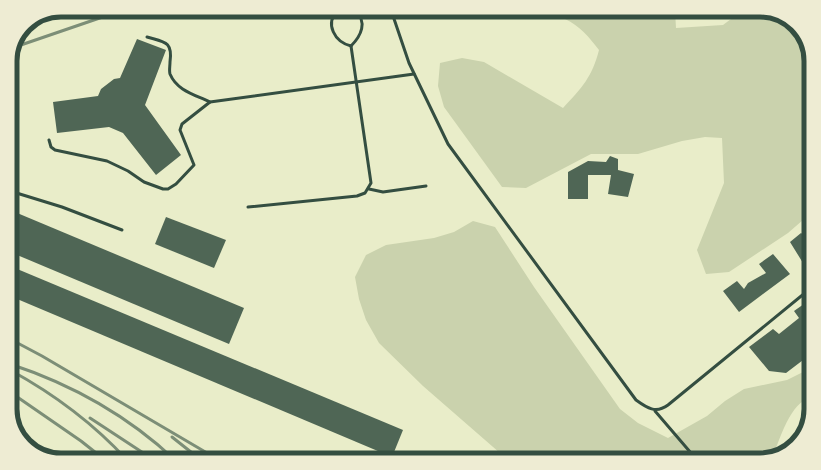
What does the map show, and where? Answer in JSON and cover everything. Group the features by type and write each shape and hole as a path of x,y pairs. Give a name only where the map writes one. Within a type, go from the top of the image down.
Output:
{"lane":[{"path":"332,17 335,37 343,44 351,46"},
{"path":"351,46 359,38 362,29 359,17"},
{"path":"394,17 414,74 448,144 636,400 645,407 655,411 691,453"},
{"path":"147,37 166,43 169,46 171,53 170,73 174,81 188,93 210,102 414,74"},
{"path":"248,207 357,196 365,193 369,189 371,183 351,46"},
{"path":"49,140 51,147 55,150 107,161 124,169 144,182 168,189 186,175 194,165 180,130 182,124 210,102"},
{"path":"369,189 383,192 426,186"},
{"path":"17,193 62,207 122,230"},
{"path":"655,411 662,410 804,294"}],"green space":[{"path":"556,17 675,17 676,28 723,25 734,17 766,17 777,20 789,28 800,41 804,58 804,219 788,233 729,272 706,274 697,250 724,183 722,138 705,137 682,141 638,154 591,154 526,188 502,187 444,107 438,86 440,63 462,58 484,62 563,108 586,82 593,68 599,50 584,32 575,25"},
{"path":"473,221 495,227 534,287 620,409 638,423 668,438 707,416 725,401 744,389 787,380 804,372 804,401 797,406 782,432 775,451 772,452 500,453 423,386 379,343 366,320 359,299 355,277 366,255 386,245 434,238 454,232"}],"building":[{"path":"137,39 166,50 145,105 181,155 156,175 123,133 109,127 57,133 53,102 98,96 101,89 114,79 120,78"},
{"path":"610,156 618,159 618,170 634,174 628,197 608,194 611,175 588,175 588,199 568,199 568,172 588,161 606,162"},
{"path":"17,213 244,308 229,344 17,255"},
{"path":"166,217 226,240 214,268 155,244"},
{"path":"801,233 804,235 803,263 790,242"},
{"path":"773,254 790,274 739,312 723,291 737,281 744,289 748,283 766,273 759,264"},
{"path":"17,269 403,430 394,453 383,453 17,299"},
{"path":"804,304 804,359 786,373 769,371 749,347 773,329 779,334 799,318 794,311"}],"railway":[{"path":"19,46 103,17"},
{"path":"17,343 207,453"},
{"path":"17,366 55,381 98,403 138,429 167,453"},
{"path":"17,374 72,410 101,434 120,453"},
{"path":"17,397 96,453"},
{"path":"90,418 143,453"},
{"path":"172,437 192,453"}]}
